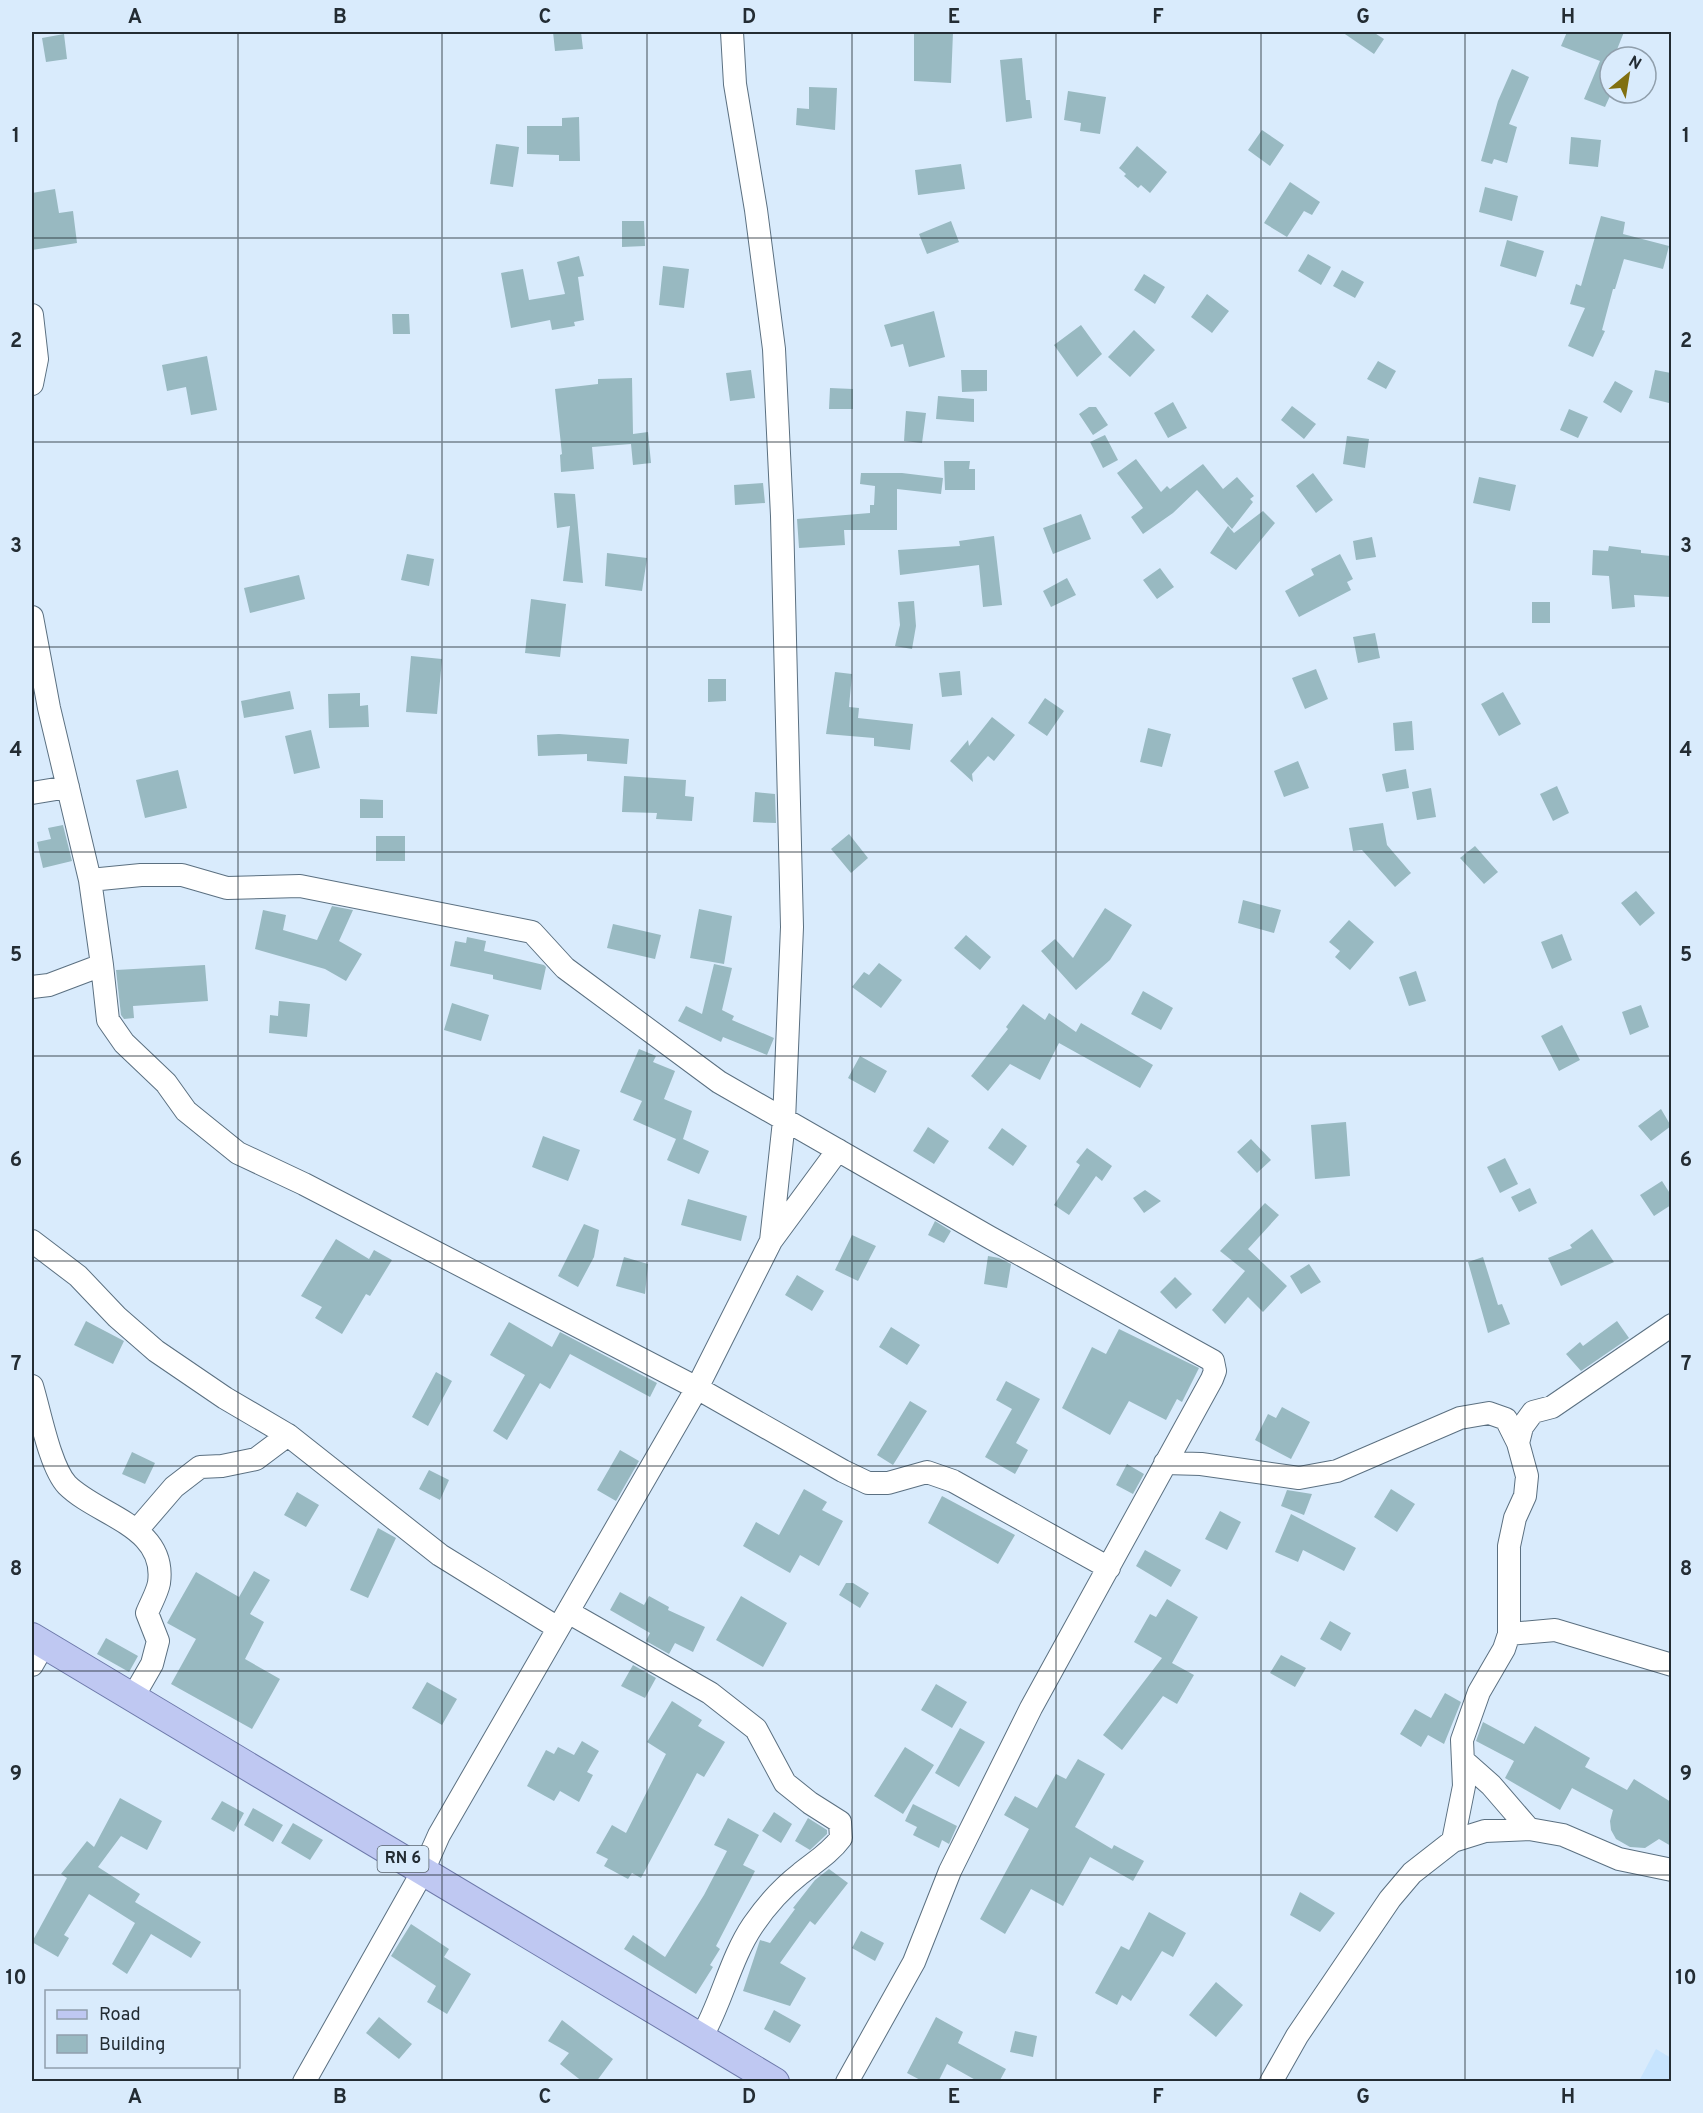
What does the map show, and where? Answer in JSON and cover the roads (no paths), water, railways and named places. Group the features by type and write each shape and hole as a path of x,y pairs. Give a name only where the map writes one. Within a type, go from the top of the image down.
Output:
{"main road":[{"name":"RN 6","path":"36,1649 133,1697 775,2082"}],"street":[{"path":"732,32 735,84 756,210 774,349 782,516 792,927 784,1121 771,1241"},
{"path":"32,315 37,359 32,384"},
{"path":"32,617 90,880 108,1020 124,1044 166,1083 186,1111 238,1153 304,1184 697,1388 868,1483 888,1483 927,1472 952,1481 1109,1568"},
{"path":"32,793 68,787"},
{"path":"90,880 141,874 182,875 227,888 300,886 532,932 565,968 719,1082 1050,1272 1213,1361 1215,1371 1212,1379 1031,1708 950,1871 914,1962 847,2082"},
{"path":"32,987 50,985 102,965"},
{"path":"304,2082 423,1871 439,1835 697,1388 771,1241 838,1150"},
{"path":"32,1241 78,1276 117,1317 156,1351 225,1398 288,1435 440,1555 563,1620 710,1693 756,1729 785,1783 810,1803 840,1822 842,1838 833,1850 778,1894 753,1926 726,1979 713,2017 701,2037"},
{"path":"1518,1443 1522,1427 1533,1412 1552,1407 1671,1325"},
{"path":"32,1386 54,1466 68,1485 137,1530 152,1548 159,1564 159,1584 147,1613 158,1641 152,1664 133,1697"},
{"path":"1165,1463 1201,1464 1299,1478 1337,1471 1461,1418 1489,1413 1506,1419 1518,1443 1527,1476 1525,1496 1515,1518 1509,1546 1509,1634 1504,1649 1479,1692 1462,1740 1465,1762 1464,1786 1453,1840"},
{"path":"137,1530 174,1487 200,1467 222,1466 256,1459 288,1435"},
{"path":"1509,1634 1554,1630 1671,1665"},
{"path":"1465,1762 1491,1785 1529,1829"},
{"path":"1271,2082 1297,2036 1390,1899 1412,1873 1453,1840 1485,1831 1529,1829 1563,1835 1619,1859 1671,1870"}]}
